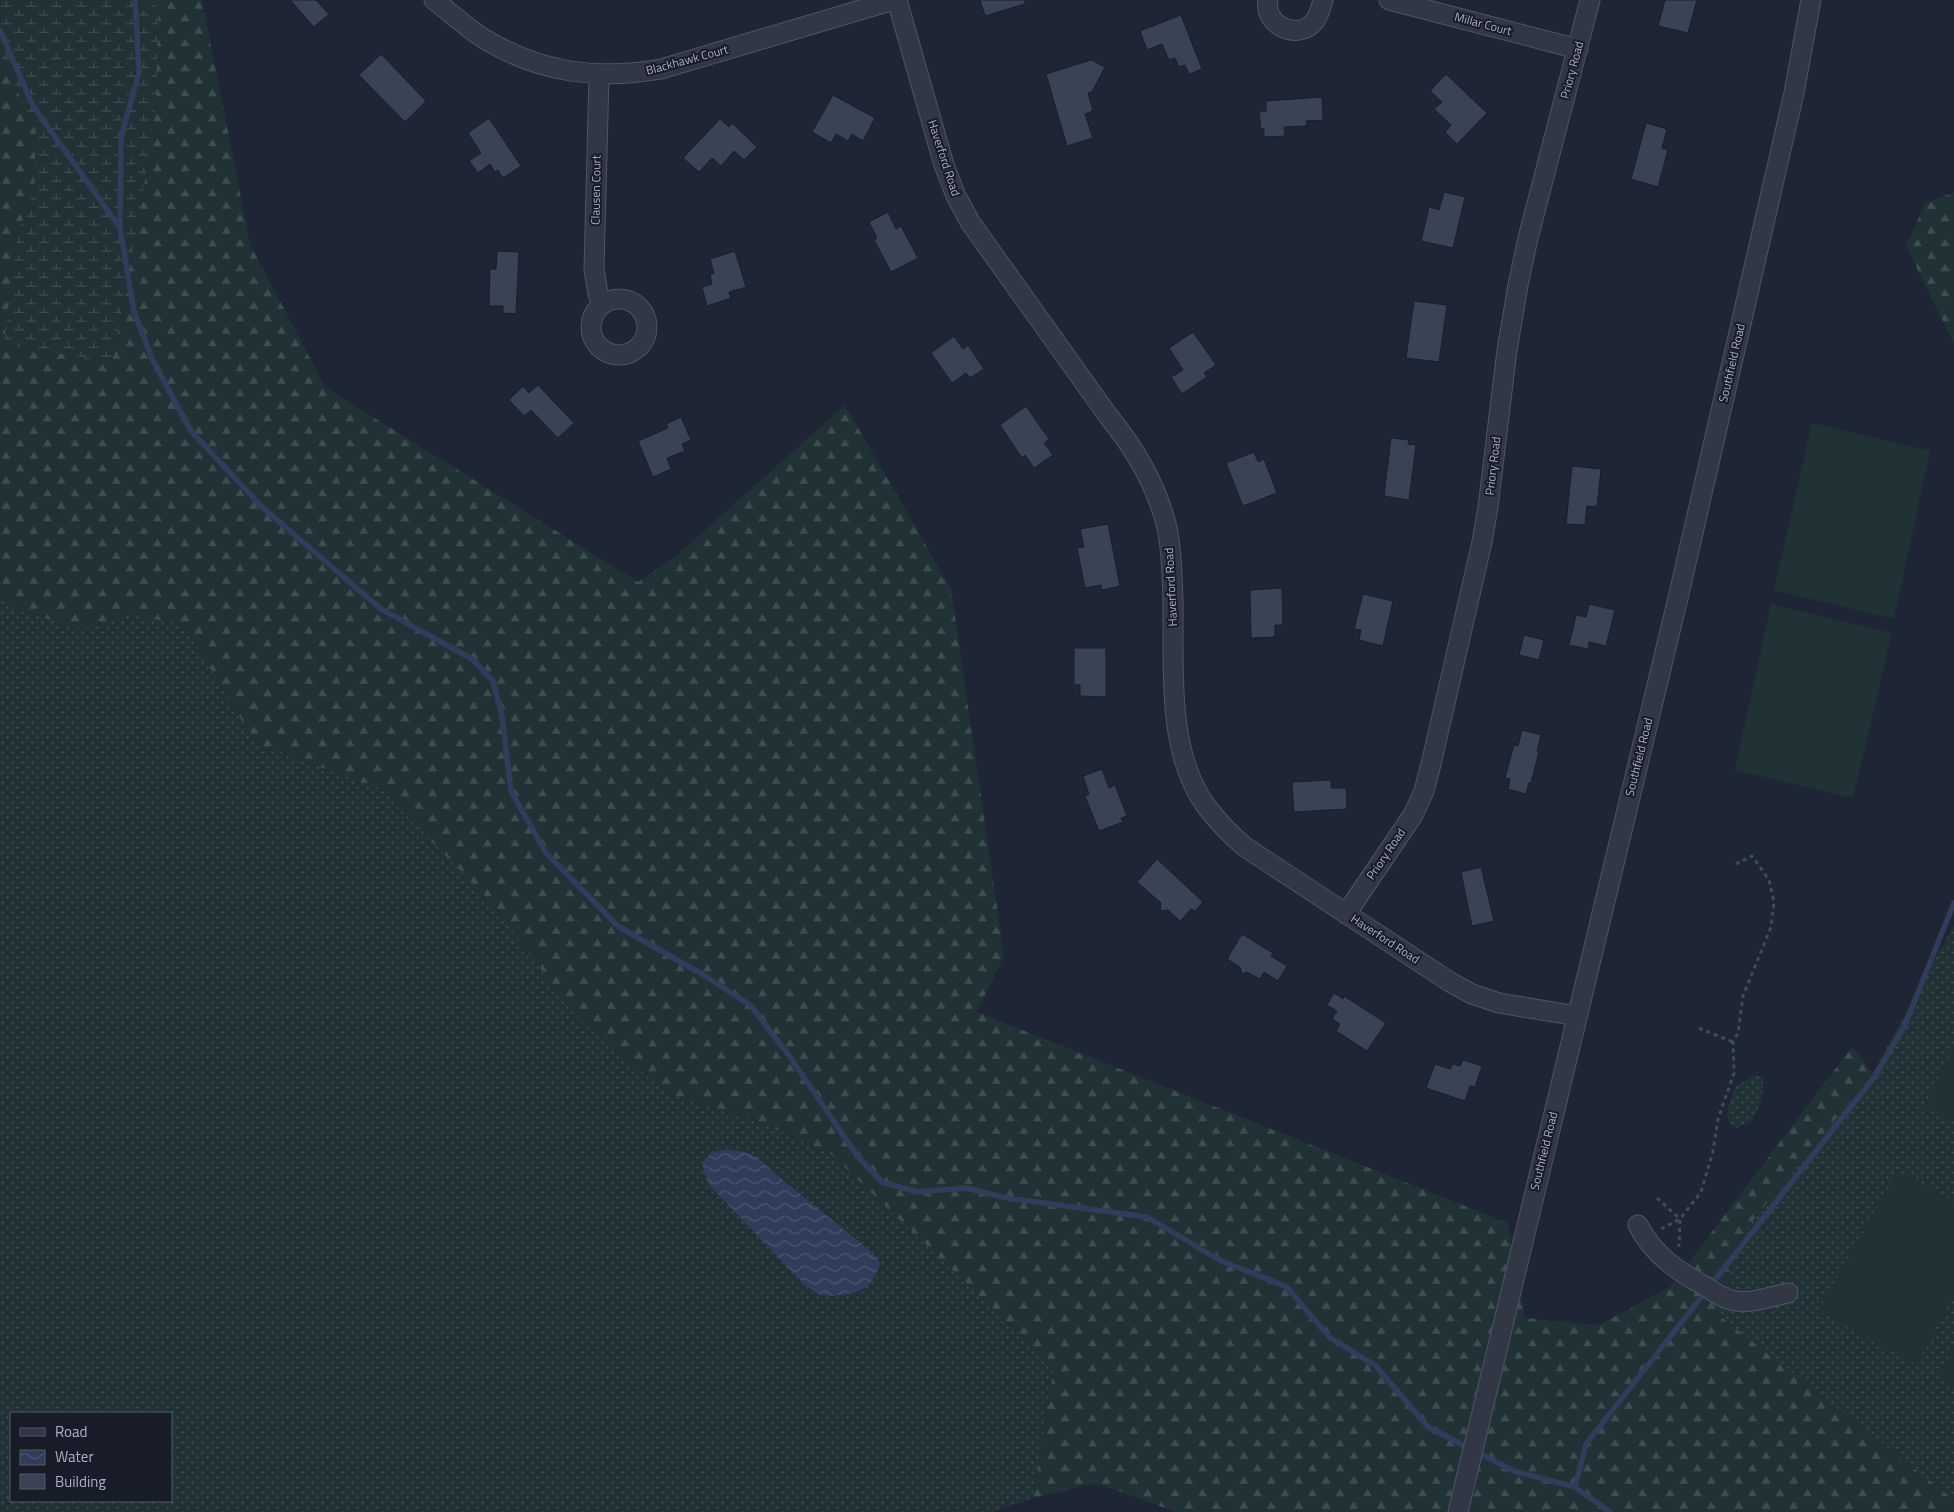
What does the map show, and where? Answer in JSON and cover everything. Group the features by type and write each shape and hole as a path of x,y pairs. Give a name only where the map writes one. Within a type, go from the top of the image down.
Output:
{"street":[{"name":"Blackhawk Court","path":"434,0 484,39 511,53 535,63 563,70 599,75 632,74 661,69 896,0"},
{"name":"Haverford Road","path":"896,0 944,165 956,196 970,222 1109,418 1128,441 1146,471 1158,499 1167,528 1172,562 1176,724 1182,754 1191,781 1205,805 1224,829 1245,848 1450,982 1472,994 1499,1003 1577,1016"},
{"path":"1268,0 1270,17 1275,24 1290,31 1302,30 1315,21 1323,0"},
{"name":"Millar Court","path":"1389,0 1578,49"},
{"name":"Priory Road","path":"1346,914 1413,815 1424,790 1431,764 1482,542 1507,350 1518,285 1528,238 1590,0"},
{"name":"Southfield Road","path":"1458,1512 1678,598 1794,93 1812,0"},
{"name":"Clausen Court","path":"599,75 594,269 598,294 602,304"},
{"path":"1642,1231 1660,1257 1683,1274 1728,1300 1754,1301 1788,1293"}],"path":[{"path":"1642,1231 1680,1219 1702,1192 1714,1151 1718,1119 1734,1073 1732,1042 1738,1033 1743,996 1771,927 1774,902 1769,880 1752,856 1736,864"},
{"path":"1699,1028 1732,1042"},
{"path":"1657,1198 1680,1219 1683,1274"}],"green space":[{"path":"0,0 153,0 158,13 156,101 140,212 112,362 4,344 18,233 34,191 36,132 14,83 0,44"},
{"path":"153,0 202,0 250,244 325,387 638,582 676,556 845,405 951,589 1004,956 977,1012 1508,1223 1525,1318 1599,1325 1670,1287 1852,1047 1873,1073 1741,1235 1720,1316 1954,1500 1954,1512 1176,1512 1096,1483 1033,1498 1054,1367 832,1155 753,1119 671,1095 579,1020 489,900 380,788 257,745 183,624 129,615 83,629 21,611 0,598 0,44 14,83 36,132 34,191 18,233 4,343 112,362 140,212 156,101 158,13"},
{"path":"1954,192 1954,344 1906,246 1925,204"},
{"path":"1812,423 1930,451 1894,619 1774,590"},
{"path":"0,598 21,611 83,629 129,615 183,624 257,745 380,788 489,900 579,1020 671,1095 753,1119 832,1155 1054,1367 1033,1498 992,1512 0,1512"},
{"path":"1771,604 1892,633 1853,798 1735,770"},
{"path":"1954,925 1954,1500 1720,1316 1741,1235 1873,1073"},
{"path":"1954,1045 1954,1122 1925,1107"},
{"path":"1754,1075 1762,1077 1763,1082 1757,1112 1751,1122 1736,1128 1729,1120 1728,1109 1730,1103 1736,1086"},
{"path":"1898,1171 1954,1202 1954,1294 1916,1364 1818,1311"},
{"path":"1954,1348 1954,1385 1938,1376"}],"water":[{"path":"721,1150 744,1152 760,1160 873,1253 880,1263 870,1283 853,1293 831,1296 818,1294 805,1285 710,1186 703,1164 708,1156"}],"building":[{"path":"290,0 316,0 329,14 314,27"},
{"path":"980,0 1025,0 1025,4 985,16"},
{"path":"1665,0 1697,0 1688,33 1658,26"},
{"path":"1181,15 1202,69 1189,74 1185,65 1179,67 1175,58 1169,60 1162,44 1147,50 1140,31"},
{"path":"381,54 426,101 405,122 359,75"},
{"path":"1091,60 1105,67 1092,92 1088,93 1093,111 1085,114 1093,138 1067,146 1046,74"},
{"path":"1446,74 1487,113 1457,144 1445,132 1451,125 1434,109 1442,102 1430,91"},
{"path":"833,95 875,118 863,141 852,134 848,141 836,134 831,143 812,132"},
{"path":"1322,97 1323,120 1306,121 1307,126 1284,127 1285,136 1264,137 1264,129 1261,129 1259,111 1266,111 1266,101"},
{"path":"489,118 521,166 503,178 498,170 495,172 490,164 478,173 469,161 481,153 468,133"},
{"path":"720,119 729,127 732,123 757,147 744,160 734,151 721,166 712,158 699,172 683,158"},
{"path":"1646,123 1667,129 1662,148 1668,150 1658,187 1631,179"},
{"path":"1444,192 1465,197 1453,248 1421,241 1429,207 1439,210"},
{"path":"888,212 896,229 901,226 918,258 891,272 874,240 877,238 869,222"},
{"path":"497,251 519,252 516,314 503,313 503,306 489,306 490,269 496,269"},
{"path":"735,251 746,287 729,292 731,298 707,306 702,287 712,284 710,275 714,273 710,259"},
{"path":"1414,301 1447,305 1439,362 1406,358"},
{"path":"1193,332 1216,365 1204,373 1207,377 1182,394 1171,377 1183,370 1169,348"},
{"path":"954,336 963,349 968,345 984,369 970,378 966,373 952,383 931,353"},
{"path":"538,385 574,423 558,438 531,410 524,416 509,400 523,386 529,393"},
{"path":"1026,406 1049,439 1044,443 1053,455 1034,468 1025,455 1022,458 1000,425"},
{"path":"681,417 691,440 682,444 685,451 667,458 671,469 653,477 638,441 668,428 666,424"},
{"path":"1391,438 1409,440 1408,444 1416,445 1409,500 1384,496"},
{"path":"1254,452 1258,462 1264,459 1277,493 1243,506 1226,463"},
{"path":"1572,466 1601,469 1597,507 1587,506 1585,525 1566,524"},
{"path":"1108,524 1120,586 1102,590 1101,585 1085,588 1077,548 1084,547 1080,529"},
{"path":"1282,588 1283,625 1275,625 1275,637 1251,638 1250,590"},
{"path":"1363,594 1393,601 1383,646 1359,640 1361,630 1354,629"},
{"path":"1589,604 1615,610 1606,646 1589,642 1588,649 1569,645 1576,615 1586,617"},
{"path":"1524,635 1544,640 1539,660 1519,655"},
{"path":"1074,648 1106,648 1106,697 1080,696 1080,685 1074,685"},
{"path":"1522,730 1541,735 1537,751 1539,752 1531,783 1529,783 1526,794 1508,789 1510,779 1505,778 1514,745 1518,746"},
{"path":"1102,769 1109,788 1115,785 1127,816 1121,818 1123,822 1099,831 1085,796 1089,794 1083,776"},
{"path":"1331,780 1331,788 1346,788 1347,809 1294,812 1292,782"},
{"path":"1157,859 1203,902 1195,911 1191,909 1180,921 1168,910 1160,911 1161,903 1137,882"},
{"path":"1481,867 1494,921 1472,926 1461,872"},
{"path":"1242,934 1273,953 1271,956 1287,966 1278,981 1264,972 1260,979 1247,972 1242,974 1240,967 1227,959"},
{"path":"1334,993 1343,999 1344,996 1386,1023 1367,1051 1336,1031 1340,1024 1332,1019 1337,1011 1327,1005"},
{"path":"1463,1060 1482,1066 1475,1087 1470,1086 1465,1101 1426,1088 1435,1064 1450,1069 1453,1064 1460,1066"}],"waterway":[{"path":"135,0 139,72 121,137 120,228 134,311 152,359 191,431 262,507 381,609 472,659 493,681 502,716 511,791 546,853 619,927 702,974 750,1005 788,1054 858,1157 882,1182 917,1192 966,1188 1007,1198 1147,1217 1219,1260 1287,1287 1329,1337 1376,1366 1428,1427 1514,1471 1575,1487 1610,1512"},
{"path":"0,30 33,106 120,228"},
{"path":"1575,1487 1586,1444 1875,1076 1904,1027 1954,903"}]}
